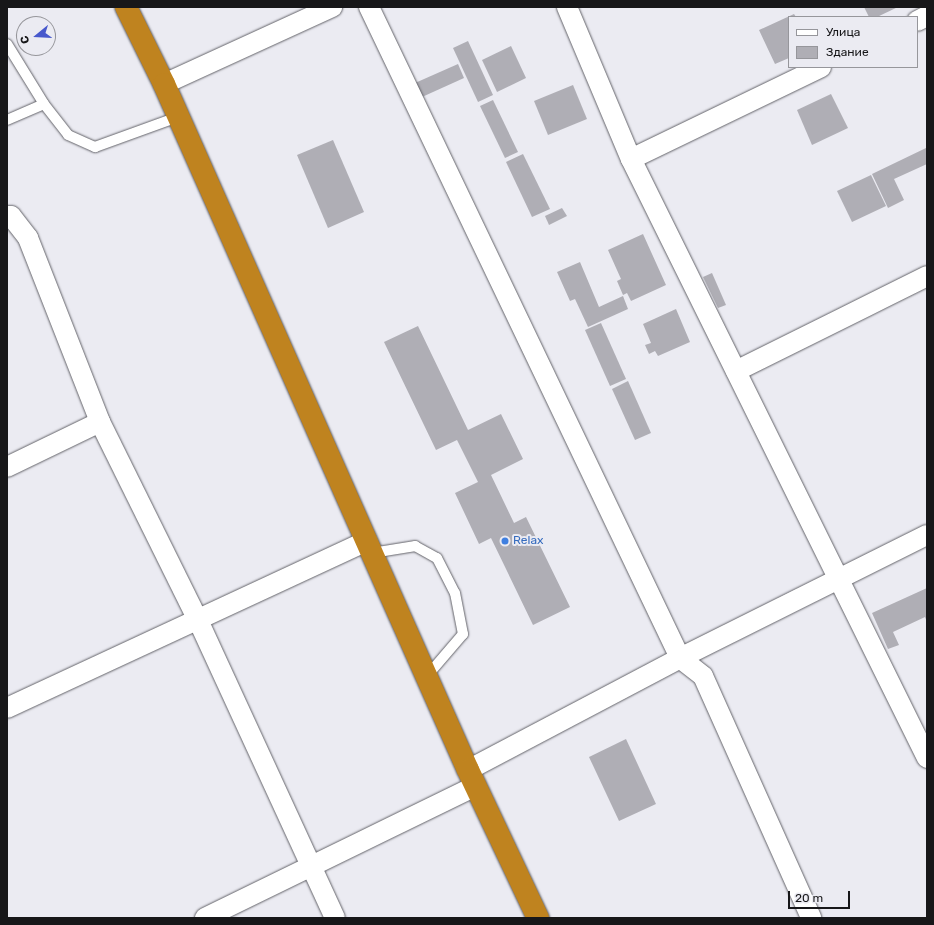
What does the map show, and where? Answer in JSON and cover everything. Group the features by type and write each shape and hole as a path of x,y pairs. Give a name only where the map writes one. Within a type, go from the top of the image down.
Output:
{"highway":[{"path":"126,7 164,84 472,778 538,918"}],"street":[{"path":"164,84 332,7"},
{"path":"369,7 680,658 703,676 811,918"},
{"path":"567,7 631,159 927,758"},
{"path":"918,20 927,16"},
{"path":"631,159 819,68"},
{"path":"7,216 11,216 28,238 100,422 197,618 335,918"},
{"path":"736,371 927,276"},
{"path":"7,467 100,422"},
{"path":"205,918 311,867 472,778 680,658 927,535"},
{"path":"7,708 197,618 369,547"}],"lane":[{"path":"7,44 44,104 68,135 95,147 178,117"},
{"path":"7,120 44,104"},
{"path":"369,547 415,546 437,558 455,593 462,634 427,676"}],"building":[{"path":"864,7 898,7 879,16 868,16"},
{"path":"788,17 788,58 775,64 759,30"},
{"path":"468,41 493,95 478,102 453,48"},
{"path":"511,46 526,78 497,92 482,60"},
{"path":"458,64 464,78 422,97 415,83"},
{"path":"573,85 587,119 548,135 534,101"},
{"path":"831,94 848,128 812,145 797,110"},
{"path":"493,100 518,152 505,158 480,106"},
{"path":"333,140 364,212 328,228 297,155"},
{"path":"926,148 927,164 894,179 904,200 888,208 872,174"},
{"path":"523,154 550,209 532,217 506,162"},
{"path":"871,175 886,206 852,222 837,191"},
{"path":"562,208 567,216 549,225 545,216"},
{"path":"643,234 666,285 631,301 627,293 623,295 617,281 621,279 608,250"},
{"path":"580,262 599,307 623,296 628,309 588,327 575,299 570,301 557,272"},
{"path":"712,273 726,305 718,308 703,277"},
{"path":"676,309 690,342 658,356 655,351 649,354 645,345 651,343 643,324"},
{"path":"601,323 626,379 610,386 585,330"},
{"path":"418,326 468,430 501,414 523,459 491,475 514,523 526,517 570,607 533,625 491,538 479,544 455,493 478,482 457,440 436,450 384,342"},
{"path":"628,381 651,433 635,440 612,389"},
{"path":"927,588 927,622 925,617 893,632 899,645 888,649 872,613"},
{"path":"626,739 656,804 619,821 589,757"}],"place":[{"name":"Relax","path":"505,541"}]}
